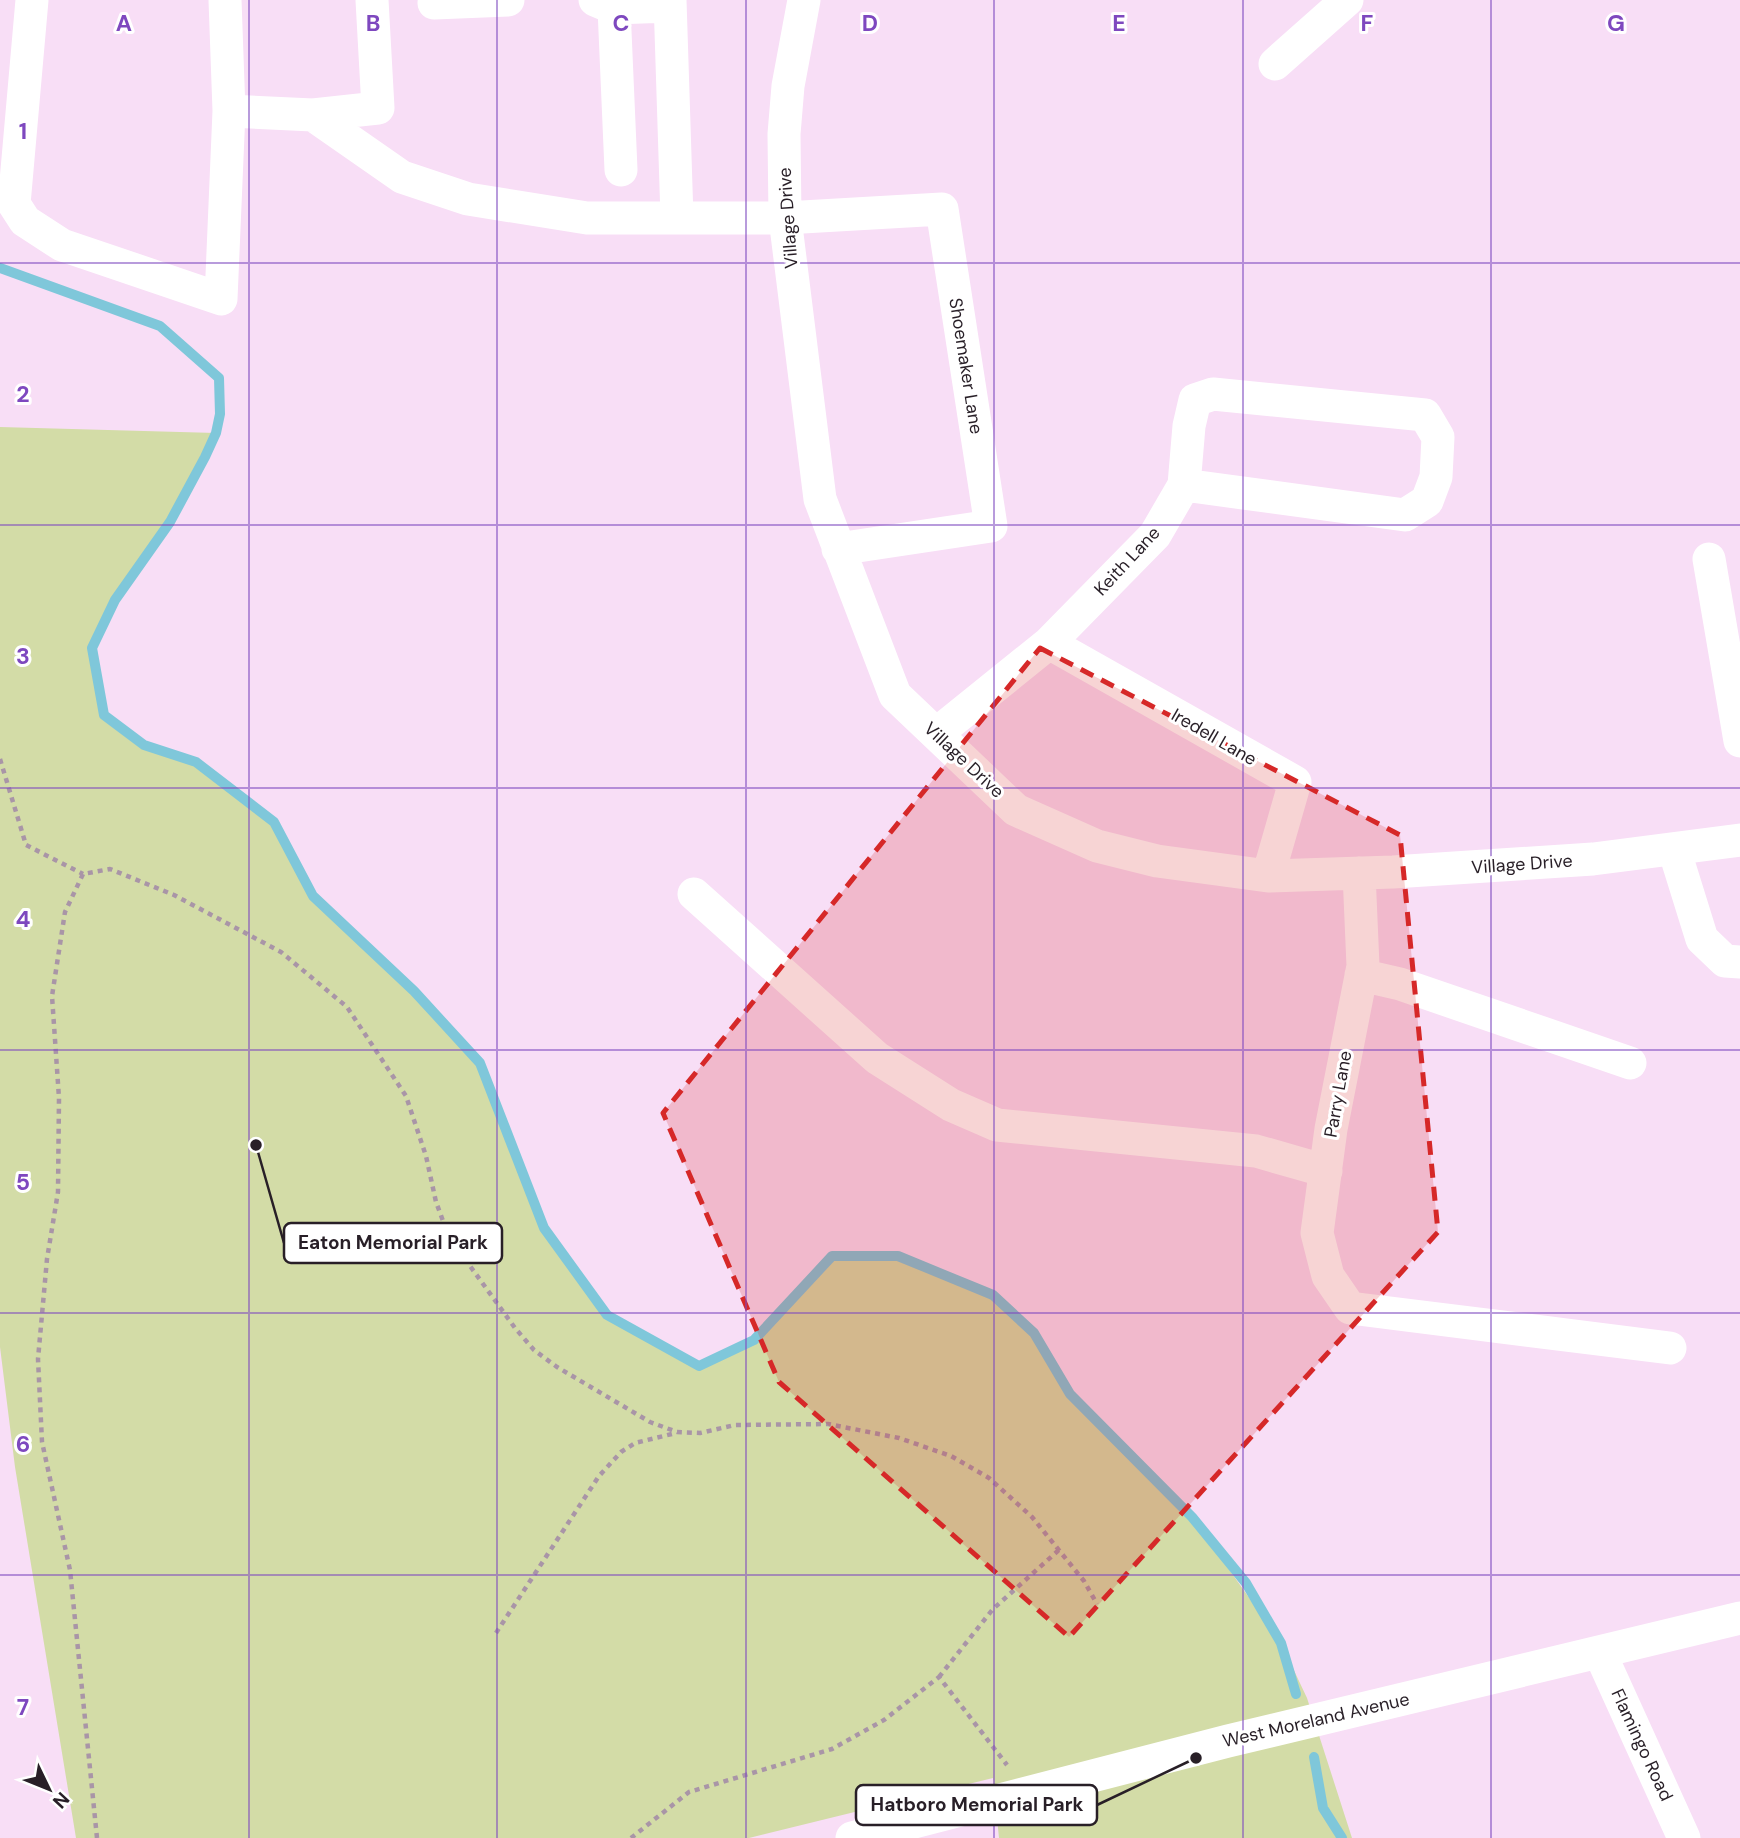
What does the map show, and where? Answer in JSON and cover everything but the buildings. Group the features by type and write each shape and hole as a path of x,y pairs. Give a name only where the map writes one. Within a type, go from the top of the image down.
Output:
{"street":[{"path":"32,0 14,204 24,221 62,245 221,299 229,111 225,0"},
{"path":"229,111 313,114 378,108 372,0"},
{"path":"434,4 508,0"},
{"name":"Village Drive","path":"804,0 788,86 784,134 785,218 820,499 895,695 1017,810 1097,846 1157,861 1268,876 1593,859 1740,840"},
{"path":"1275,64 1347,0"},
{"path":"621,170 604,4 670,3 677,218"},
{"path":"313,114 402,177 468,199 587,218 785,218"},
{"name":"Shoemaker Lane","path":"785,218 942,209 991,526 838,549"},
{"path":"1213,394 1425,415 1438,437 1436,477 1427,501 1405,515 1184,485 1189,426 1195,400 1213,394"},
{"name":"Keith Lane","path":"936,734 1049,643 1155,535 1184,485"},
{"path":"1709,559 1740,741"},
{"name":"Iredell Lane","path":"1049,643 1295,782 1268,876"},
{"path":"1674,849 1702,939 1725,961 1740,962"},
{"name":"Parry Lane","path":"1359,873 1363,966 1331,1129 1317,1233 1328,1276 1350,1308 1670,1348"},
{"path":"694,894 877,1058 951,1105 997,1125 1255,1151 1325,1171"},
{"path":"1361,975 1400,984 1630,1063"},
{"name":"West Moreland Avenue","path":"852,1838 1228,1741 1740,1618"},
{"name":"Flamingo Road","path":"1600,1653 1685,1838"}],"path":[{"path":"0,759 26,845 83,874 110,869 174,895 281,952 347,1007 406,1096 426,1156 436,1202 449,1237 515,1328 534,1350 557,1367 650,1422 677,1432"},
{"path":"83,874 65,912 52,996 59,1098 58,1192 47,1259 38,1359 42,1442 70,1570 97,1838"},
{"path":"496,1633 599,1476 621,1452 635,1443 677,1432 700,1433 735,1425 828,1424 900,1438 951,1457 989,1478 1032,1517 1084,1581 1097,1604"},
{"path":"631,1838 689,1792 832,1749 884,1720 939,1677 993,1609 1060,1549"},
{"path":"939,1677 1031,1792"}],"highlighted area":[{"path":"1040,648 1400,835 1438,1232 1069,1637 779,1382 663,1113"}],"green space":[{"path":"0,427 216,433 170,522 115,600 92,648 104,715 144,745 196,762 274,822 313,896 414,991 480,1063 544,1228 607,1315 699,1366 754,1340 832,1256 898,1256 993,1295 1034,1333 1070,1394 1192,1517 1281,1643 1307,1698 1352,1838 999,1838 993,1778 749,1838 76,1838 15,1467 0,1347"}],"waterway":[{"path":"0,268 160,326 219,378 220,414 216,433 205,457 170,522 115,600 92,648 104,715 144,745 196,762 274,822 313,896 414,991 480,1063 544,1228 607,1315 699,1366 754,1340 832,1256 898,1256 993,1295 1034,1333 1070,1394 1192,1517 1246,1583 1281,1643 1296,1694"},
{"path":"1314,1757 1323,1808 1342,1838"}],"place":[{"name":"Eaton Memorial Park","path":"256,1145"},
{"name":"Hatboro Memorial Park","path":"1196,1758"}]}
